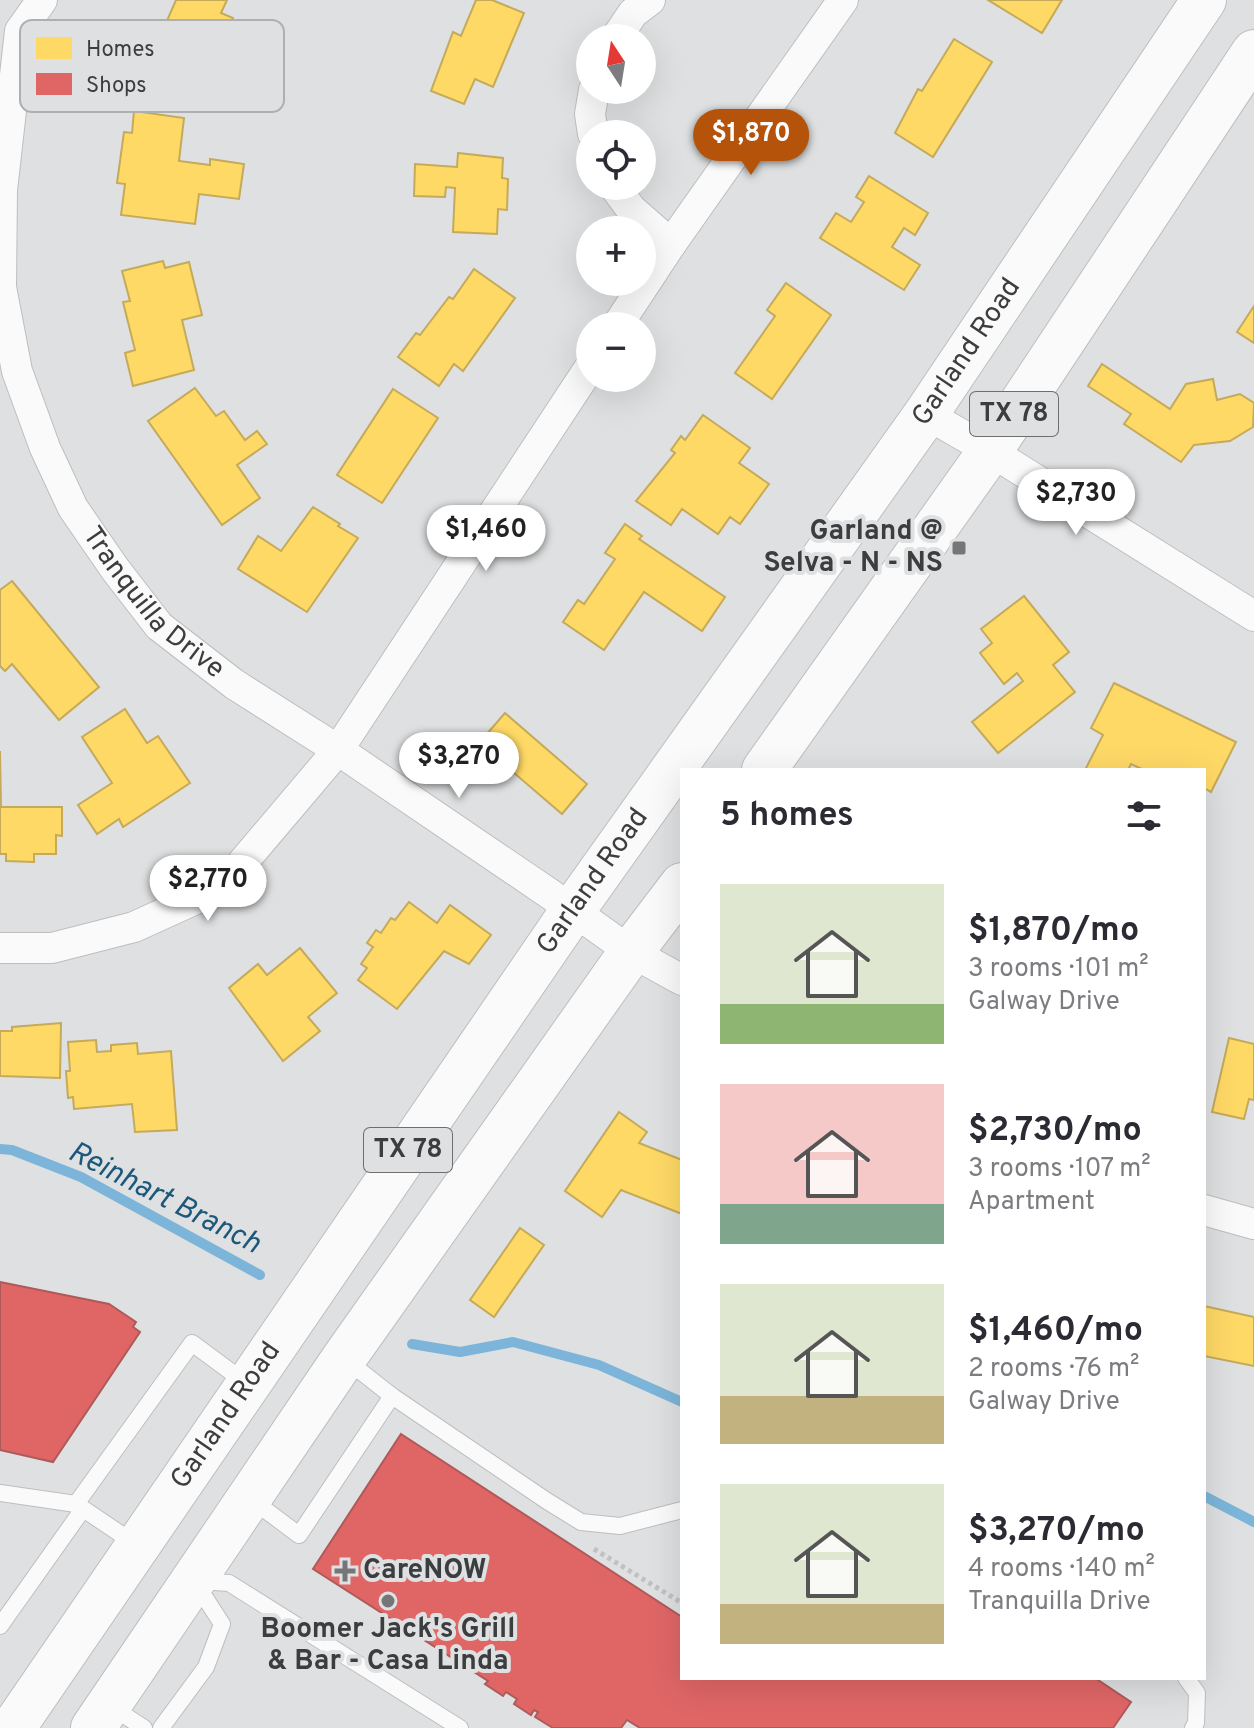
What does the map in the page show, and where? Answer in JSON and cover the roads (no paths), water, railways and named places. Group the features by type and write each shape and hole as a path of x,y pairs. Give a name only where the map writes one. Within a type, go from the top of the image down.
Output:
{"main road":[{"name":"Garland Road","path":"13,1728 573,910 926,414 1204,0"},
{"name":"TX 78","path":"765,768 990,451 1254,52"},
{"name":"TX 78","path":"115,1720 194,1580 344,1358 631,952 680,888"},
{"path":"291,1320 344,1358"},
{"path":"138,1546 194,1580"}],"street":[{"name":"Tranquilla Drive","path":"26,20 42,0"},
{"path":"626,24 633,13 650,0"},
{"path":"626,312 842,0"},
{"name":"Tranquilla Drive","path":"10,41 2,190 1,287 17,371 45,448 73,508 115,569 159,626 234,684 338,750 631,952 680,979"},
{"path":"624,200 671,244"},
{"path":"0,948 52,948 134,927 211,892 227,881 338,750 576,388"},
{"path":"926,414 1250,604"},
{"path":"1206,1211 1254,1224"}],"lane":[{"path":"0,1626 192,1343 248,1384"},
{"path":"344,1358 392,1396 581,1522 620,1526 680,1511"},
{"path":"250,1498 299,1535 392,1396"},
{"path":"0,1493 79,1507 138,1546"},
{"path":"194,1580 229,1583 460,1728"},
{"path":"161,1728 206,1667 222,1624 194,1580"},
{"path":"1187,1680 1197,1693 1196,1723 1193,1728"}],"waterway":[{"name":"Reinhart Branch","path":"0,1149 12,1150 81,1177 260,1275"},
{"name":"Reinhart Branch","path":"412,1344 460,1352 513,1342 599,1365 680,1401"},
{"name":"Reinhart Branch","path":"1206,1497 1254,1522"}],"place":[{"name":"Garland @ Selva - N - NS","path":"959,548"},
{"name":"CareNOW","path":"345,1571"},
{"name":"Boomer Jack's Grill & Bar - Casa Linda","path":"388,1601"}]}
